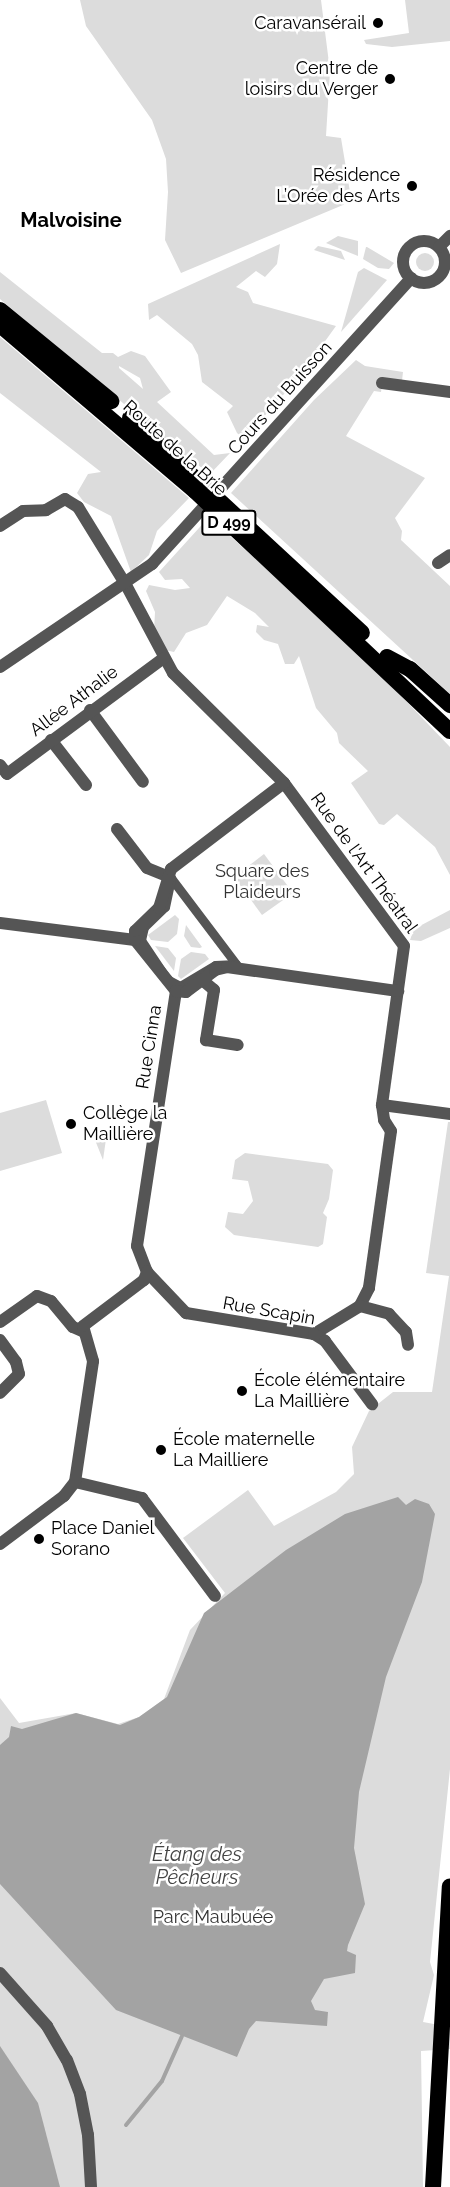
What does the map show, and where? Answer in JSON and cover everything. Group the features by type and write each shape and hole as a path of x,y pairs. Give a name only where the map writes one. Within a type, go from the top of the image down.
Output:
{"highway":[{"name":"Route de la Brie","path":"0,310 202,482 387,657"},
{"name":"Route de la Brie","path":"0,325 195,491 450,731"},
{"path":"387,657 410,669 450,705"},
{"path":"387,657 450,716"},
{"path":"433,2187 450,1886"}],"street":[{"path":"439,247 450,236"},
{"path":"424,242 439,247 445,258 447,270 429,282 411,278 404,264 409,248 424,242"},
{"name":"Cours du Buisson","path":"0,667 126,585 187,528 411,278"},
{"path":"382,383 450,392"},
{"name":"Rue de l'Art Théatral","path":"0,526 23,511 46,510 65,499 78,507 126,585 164,658 179,680 284,783 404,946 382,1105 384,1120 391,1131 369,1288 360,1306"},
{"path":"438,563 450,555"},
{"name":"Allée Athalie","path":"3,770 51,740 164,658"},
{"path":"90,711 143,782"},
{"path":"51,740 86,785"},
{"path":"0,923 135,940 135,931 159,908 169,877 182,858 284,783"},
{"path":"117,829 147,868 169,877 236,964 218,964 180,986 167,979 141,940 144,927 165,907 169,877"},
{"name":"Rue Cinna","path":"135,940 176,991 137,1246 147,1272"},
{"path":"176,991 186,992 201,979 227,967 398,991"},
{"path":"201,979 214,990 206,1040 238,1045"},
{"path":"382,1105 450,1114"},
{"path":"0,1544 64,1496 75,1482 93,1361 82,1330 86,1323 144,1280 147,1272"},
{"name":"Rue Scapin","path":"147,1272 186,1313 314,1334 325,1341 372,1404"},
{"path":"0,1322 37,1296 51,1301 73,1327 82,1330"},
{"path":"314,1334 360,1306 389,1314 406,1332 408,1345"},
{"path":"0,1340 16,1362 19,1374 0,1393"},
{"path":"75,1482 142,1497 215,1596"},
{"path":"0,1973 46,2026 67,2060 80,2094 88,2135 91,2187"}],"green space":[{"path":"80,0 321,0 330,71 326,136 341,138 351,198 343,205 181,273 165,240 168,192 166,159 152,120 86,26"},
{"path":"405,0 450,0 450,41 392,47 366,44 364,40 409,33"},
{"path":"338,236 358,241 358,256 326,243"},
{"path":"280,244 277,264 265,277 256,271 236,287 248,292 253,303 336,326 300,376 244,439 237,433 227,412 233,406 202,382 198,355 192,344 157,315 149,320 148,304"},
{"path":"318,246 341,251 345,260 314,250"},
{"path":"366,247 394,263 389,269 378,268 363,259"},
{"path":"421,253 429,253 434,258 432,269 421,271 416,266 416,258"},
{"path":"364,268 387,280 341,332 358,272"},
{"path":"0,272 102,353 113,353 118,357 131,351 145,356 171,392 157,402 214,455 230,453 210,474 0,299","holes":["119,366 140,378 143,389"]},
{"path":"0,337 189,498 157,531 149,555 131,572 111,516 84,502 77,493 88,474 101,472 0,393"},
{"path":"356,360 365,366 403,372 402,381 383,379 381,392 374,391 346,436 425,478 395,518 402,531 401,540 450,586 450,694 231,493 314,400"},
{"path":"209,517 362,655 450,747 450,875 435,847 397,814 384,825 379,824 351,783 368,771 339,743 337,733 316,708 299,656 294,664 285,664 278,644 264,640 256,632 257,625 269,627 255,613 227,596 207,625 186,633 174,652 165,650 154,630 155,612 146,591 149,585 175,590 190,588 182,579 165,580 159,572"},
{"name":"Square des Plaideurs","path":"264,854 293,893 262,915 234,877"},
{"path":"450,910 450,928 421,941 410,940 414,929"},
{"path":"175,915 179,919 177,934 168,942 151,940 148,935"},
{"path":"186,925 202,947 191,947 184,936"},
{"path":"155,946 168,948 176,958 174,971"},
{"path":"191,952 205,954 209,959 181,979 178,976 181,959"},
{"path":"46,1100 62,1153 0,1171 0,1113"},
{"name":"Parc Maubuée","path":"448,1122 450,1122 450,1769 430,1962 434,1975 423,2022 450,2027 450,2049 421,2051 423,2187 0,2187 0,1698 19,1723 76,1713 118,1724 139,1717 164,1699 190,1630 225,1593 183,1538 248,1490 274,1526 336,1492 354,1474 352,1447 369,1411 393,1392 432,1392 449,1276 426,1273"},
{"path":"91,1130 107,1132 103,1160"},
{"path":"245,1153 328,1164 333,1170 329,1199 323,1213 327,1217 323,1244 318,1247 234,1235 225,1227 228,1212 243,1214 253,1201 248,1181 232,1179 235,1160"}],"water":[{"name":"Étang des Pêcheurs","path":"398,1497 406,1505 415,1499 429,1504 435,1514 422,1582 386,1677 359,1792 354,1848 365,1904 347,1951 356,1955 355,1973 324,1979 311,2001 315,2010 328,2012 327,2026 256,2021 249,2029 237,2057 116,2010 0,1884 0,1745 9,1737 11,1726 22,1729 76,1713 120,1725 139,1717 167,1697 204,1613 286,1550 345,1514"},
{"path":"0,2046 38,2103 60,2187 0,2187"}],"waterway":[{"path":"126,2125 162,2081 182,2036"}],"place":[{"name":"Caravansérail","path":"378,23"},
{"name":"Centre de loisirs du Verger","path":"390,79"},
{"name":"Résidence L’Orée des Arts","path":"412,186"},
{"name":"Collège la Maillière","path":"71,1124"},
{"name":"École élémentaire La Maillière","path":"242,1391"},
{"name":"École maternelle La Mailliere","path":"161,1450"},
{"name":"Place Daniel Sorano","path":"39,1539"}],"district":[{"name":"Malvoisine","path":"71,220"}]}
